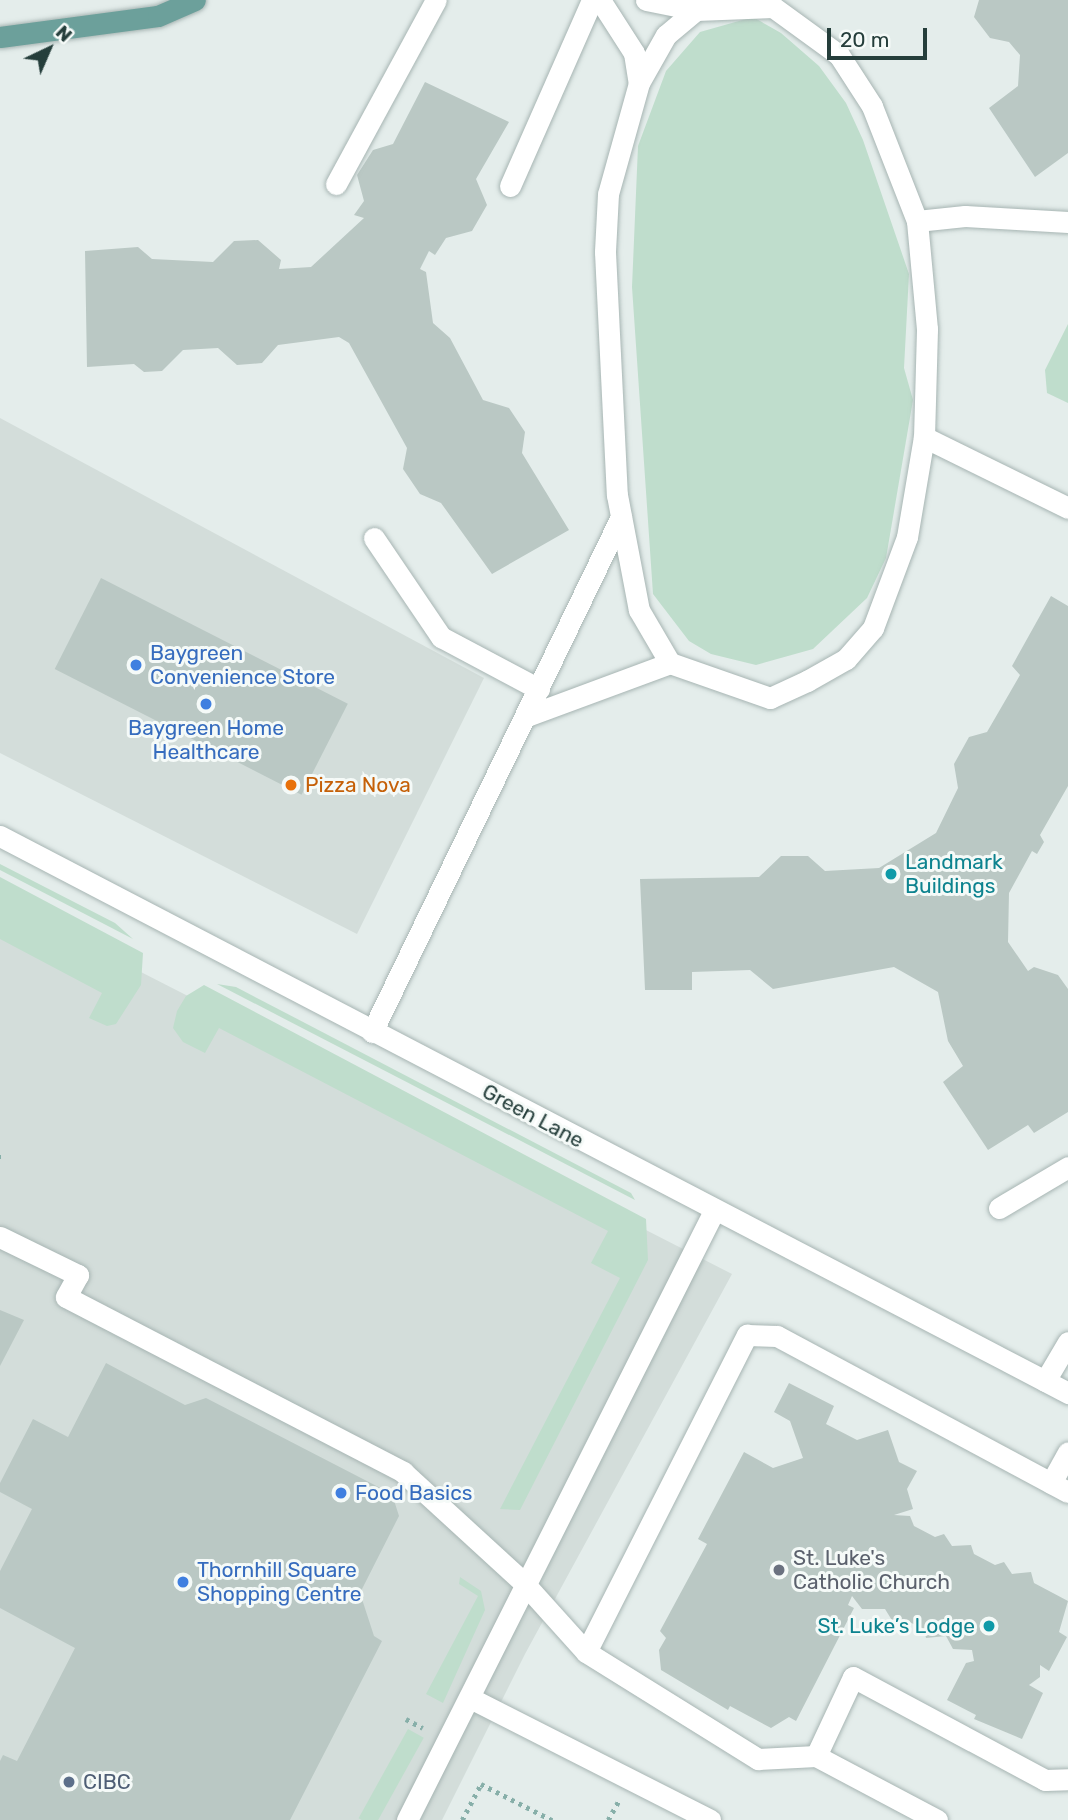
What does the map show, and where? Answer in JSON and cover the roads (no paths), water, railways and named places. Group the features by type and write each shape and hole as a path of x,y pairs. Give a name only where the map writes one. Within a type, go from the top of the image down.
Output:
{"main road":[{"path":"0,37 159,16 195,0"}],"street":[{"path":"336,184 436,0"},
{"path":"510,186 592,0"},
{"path":"600,0 634,53 639,83"},
{"path":"527,716 670,663 770,698 846,659 873,628 906,537 925,437 927,329 917,221 872,106 839,55 773,7 696,10 646,0"},
{"path":"670,663 639,610 621,517 605,252 608,194 639,83 666,35 696,10"},
{"path":"917,221 965,216 1068,222"},
{"path":"925,437 1068,508"},
{"path":"372,1032 621,517"},
{"path":"374,538 441,638 539,689"},
{"name":"Green Lane","path":"0,836 1068,1393"},
{"path":"999,1208 1068,1167"},
{"path":"407,1820 472,1699 523,1582 714,1210"},
{"path":"0,1237 78,1275 66,1297 403,1472 523,1582 586,1652 758,1759 816,1756 937,1820"},
{"path":"586,1652 747,1335 777,1336 1060,1487 1068,1452"},
{"path":"1045,1381 1068,1342"},
{"path":"816,1756 853,1677 1045,1780 1068,1779"},
{"path":"472,1699 710,1820"}],"place":[{"name":"Baygreen Convenience Store","path":"136,665"},
{"name":"Baygreen Home Healthcare","path":"206,704"},
{"name":"Pizza Nova","path":"291,785"},
{"name":"Landmark Buildings","path":"891,874"},
{"name":"Food Basics","path":"341,1493"},
{"name":"St. Luke's Catholic Church","path":"779,1570"},
{"name":"Thornhill Square Shopping Centre","path":"183,1582"},
{"name":"St. Luke’s Lodge","path":"989,1626"},
{"name":"CIBC","path":"69,1782"}]}
